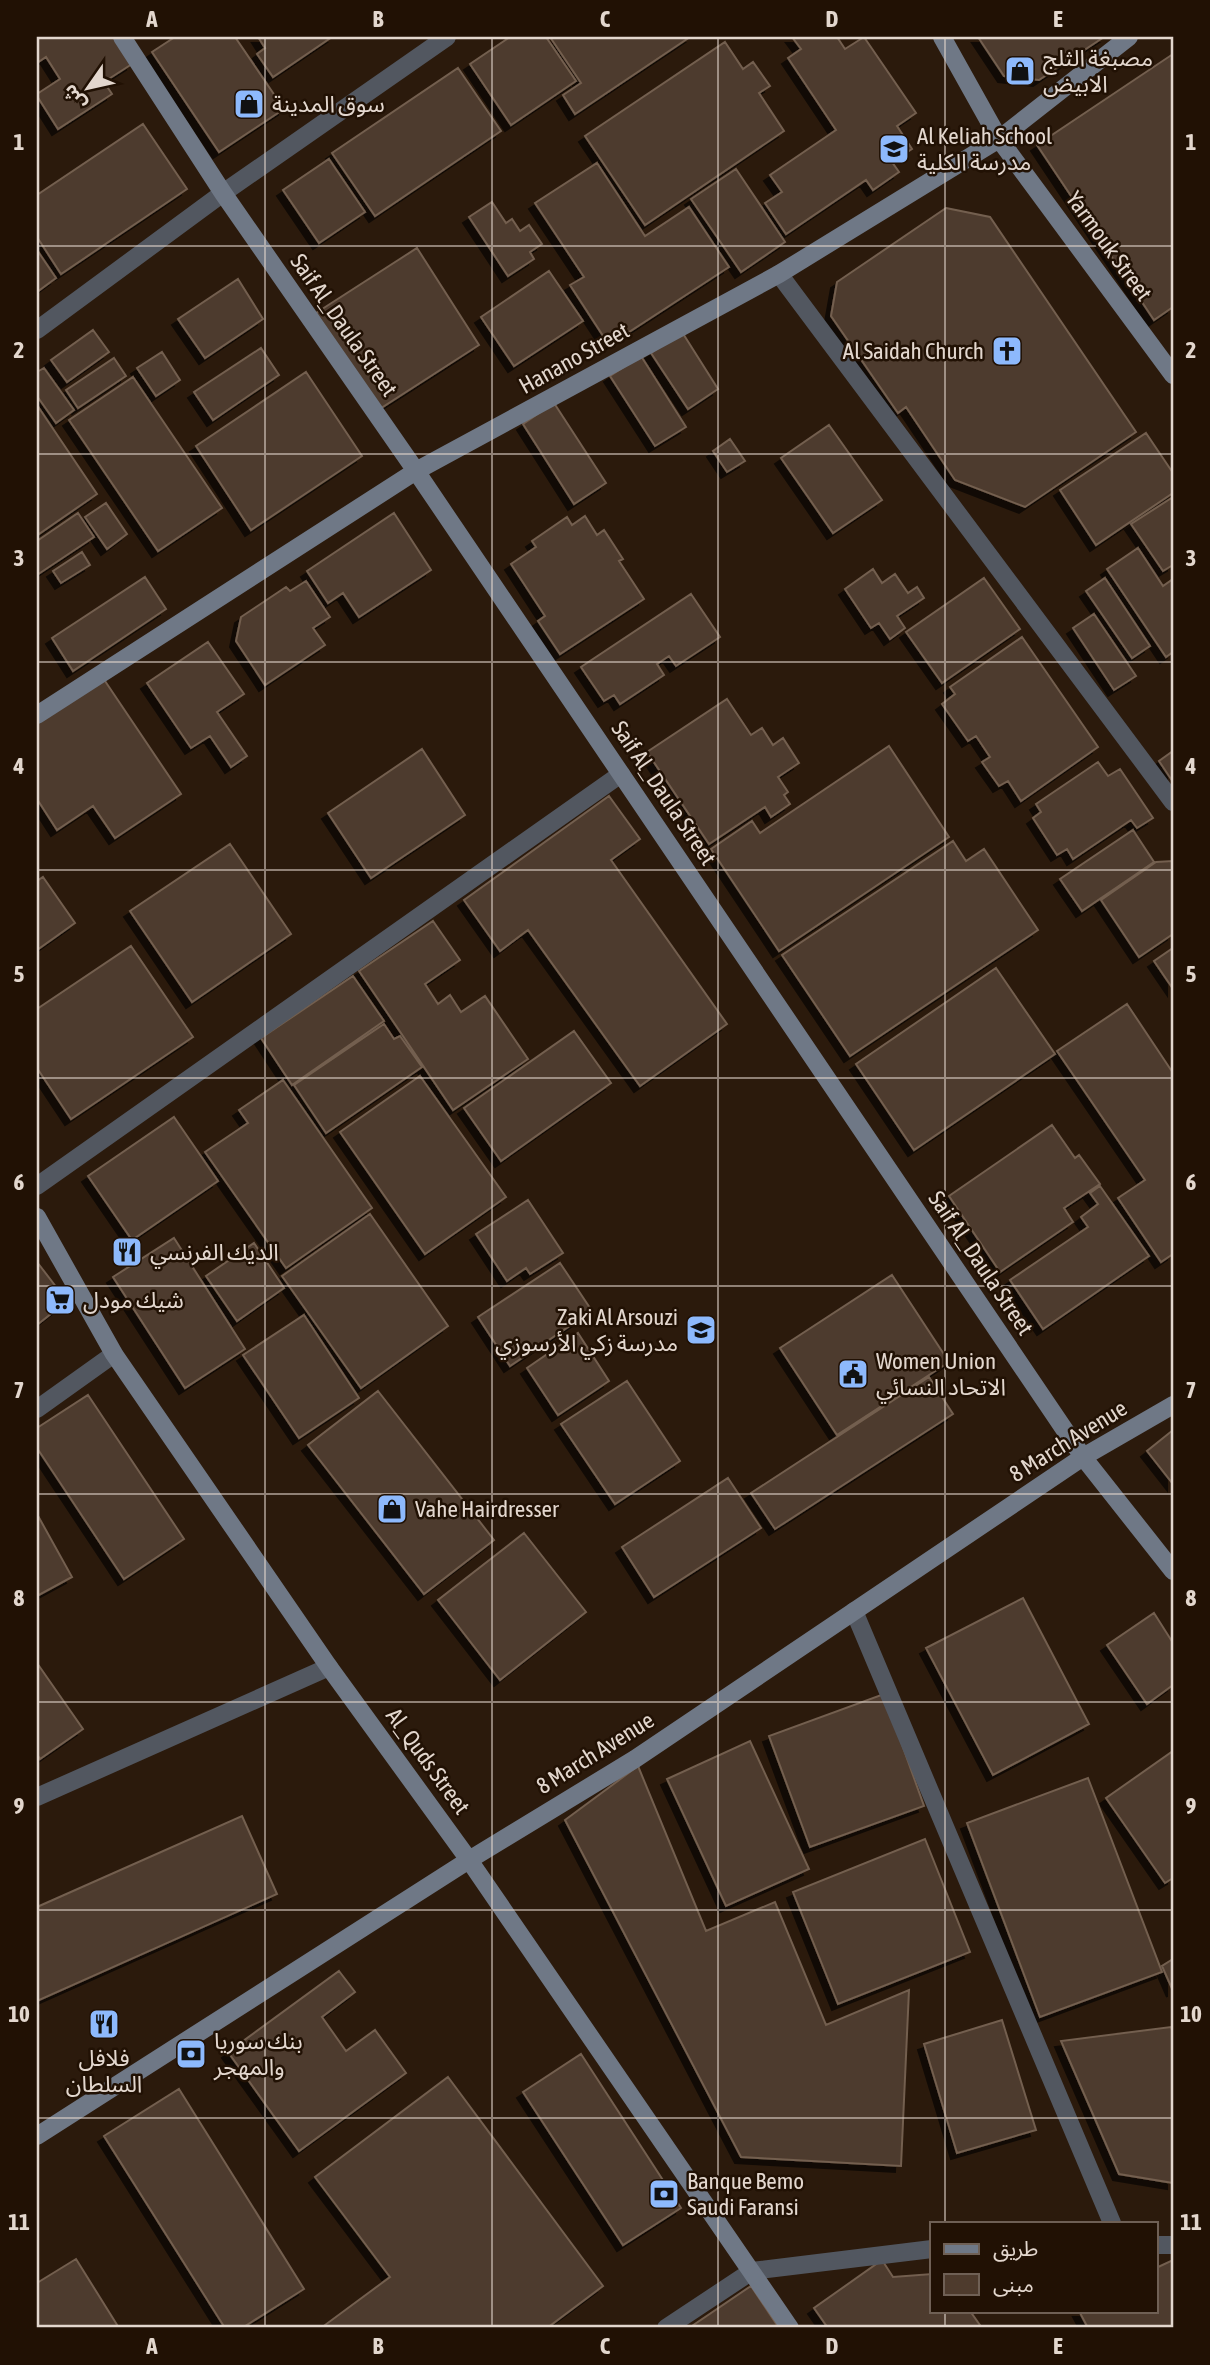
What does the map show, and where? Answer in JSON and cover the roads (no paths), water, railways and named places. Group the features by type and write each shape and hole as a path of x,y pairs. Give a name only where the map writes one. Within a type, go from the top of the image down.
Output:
{"street":[{"name":"Saif Al_Daula Street","path":"122,37 223,193 416,471 1083,1457 1173,1571"},
{"path":"37,330 223,193 447,37"},
{"name":"Yarmouk Street","path":"942,37 999,139 1173,375"},
{"name":"Hanano Street","path":"37,715 416,471 779,274 999,139 1129,37"},
{"path":"779,274 1173,803"},
{"path":"37,1186 621,774"},
{"name":"Al_Quds Street","path":"37,1217 114,1354 329,1667 469,1860 790,2328"},
{"path":"37,1409 114,1354"},
{"name":"8 March Avenue","path":"37,2136 469,1860 635,1759 1083,1457 1173,1405"},
{"path":"854,1611 1112,2222"},
{"path":"37,1797 329,1667"},
{"path":"666,2328 752,2271 930,2249"}],"place":[{"name":"مصبغة الثلج الابيض","path":"1020,71"},
{"name":"سوق المدينة","path":"249,104"},
{"name":"Al Keliah School مدرسة الكلية","path":"894,149"},
{"name":"Al Saidah Church","path":"1007,351"},
{"name":"الديك الفرنسي","path":"127,1252"},
{"name":"شيك مودل","path":"60,1300"},
{"name":"Zaki Al Arsouzi مدرسة زكي الأرسوزي","path":"701,1330"},
{"name":"Women Union الاتحاد النسائي","path":"853,1374"},
{"name":"Vahe Hairdresser","path":"392,1509"},
{"name":"فلافل السلطان","path":"104,2024"},
{"name":"بنك سوريا والمهجر","path":"191,2054"},
{"name":"Banque Bemo Saudi Faransi","path":"664,2194"}]}
